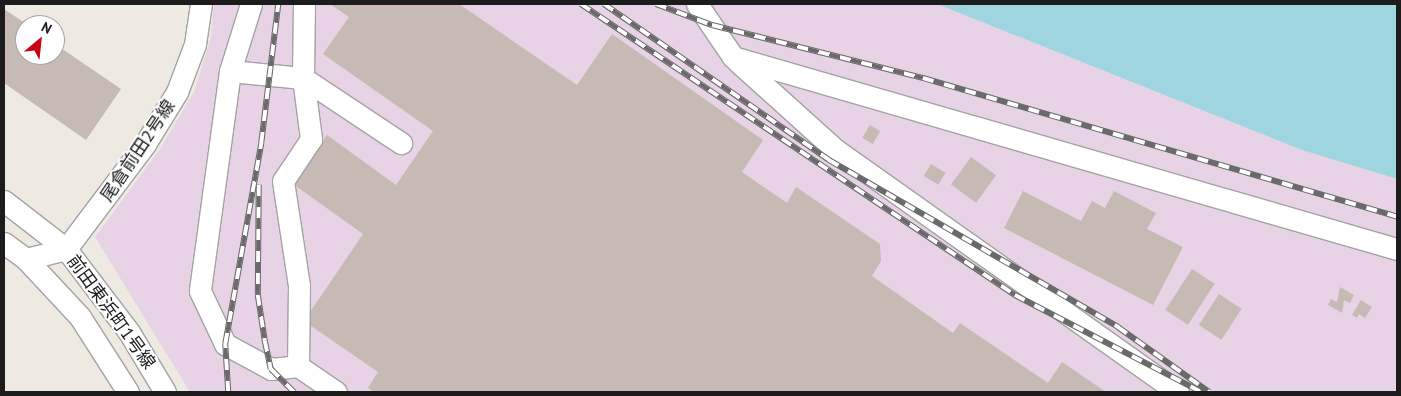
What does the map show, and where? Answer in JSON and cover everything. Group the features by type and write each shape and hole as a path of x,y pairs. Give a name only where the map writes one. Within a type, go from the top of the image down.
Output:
{"street":[{"name":"尾倉前田2号線","path":"66,249 145,144 177,92 195,44 200,4"},
{"path":"251,4 230,71 200,291 225,344 271,370 298,366 336,392"},
{"path":"298,366 299,285 283,181 311,139 304,78 304,4"},
{"path":"697,4 733,57 836,150 1178,392"},
{"path":"733,57 1397,248"},
{"path":"230,71 304,78 401,143"},
{"name":"前田東浜町1号線","path":"4,201 66,249 129,332 164,392"},
{"name":"前田東浜町1号線","path":"4,243 26,258 80,317 128,392"},
{"path":"26,258 66,249"}],"shaded area":[{"path":"214,4 937,4 1302,150 1397,179 1397,392 190,392 95,237 160,149 194,92 211,38"}],"water":[{"path":"937,4 1397,4 1397,179 1302,150"}],"building":[{"path":"330,4 459,4 577,85 612,34 763,140 742,172 787,203 796,187 880,244 881,261 872,276 953,333 960,323 1048,383 1062,362 1106,392 374,392 368,388 378,372 304,321 363,234 293,184 327,135 396,185 433,131 323,54 349,17"},
{"path":"4,9 15,16 15,65 65,65 65,51 121,89 86,140 4,83"},
{"path":"870,125 880,131 873,144 862,138"},
{"path":"971,157 996,175 976,203 951,185"},
{"path":"931,164 946,173 938,185 924,176"},
{"path":"1023,191 1081,221 1092,201 1105,208 1114,191 1156,213 1147,229 1183,247 1153,305 1004,228"},
{"path":"1192,269 1215,284 1188,325 1165,310"},
{"path":"1340,287 1354,295 1350,303 1344,300 1342,313 1328,305 1331,299 1337,302"},
{"path":"1219,294 1242,309 1221,340 1199,325"},
{"path":"1361,300 1372,307 1365,318 1359,314 1357,318 1352,315"}],"railway":[{"path":"228,392 225,344 261,143 278,4"},
{"path":"581,4 1015,295 1201,392"},
{"path":"604,4 829,160 1118,327 1209,392"},
{"path":"656,4 712,25 923,78 1397,217"},
{"path":"259,185 258,295 265,341 271,369 294,392"}]}
